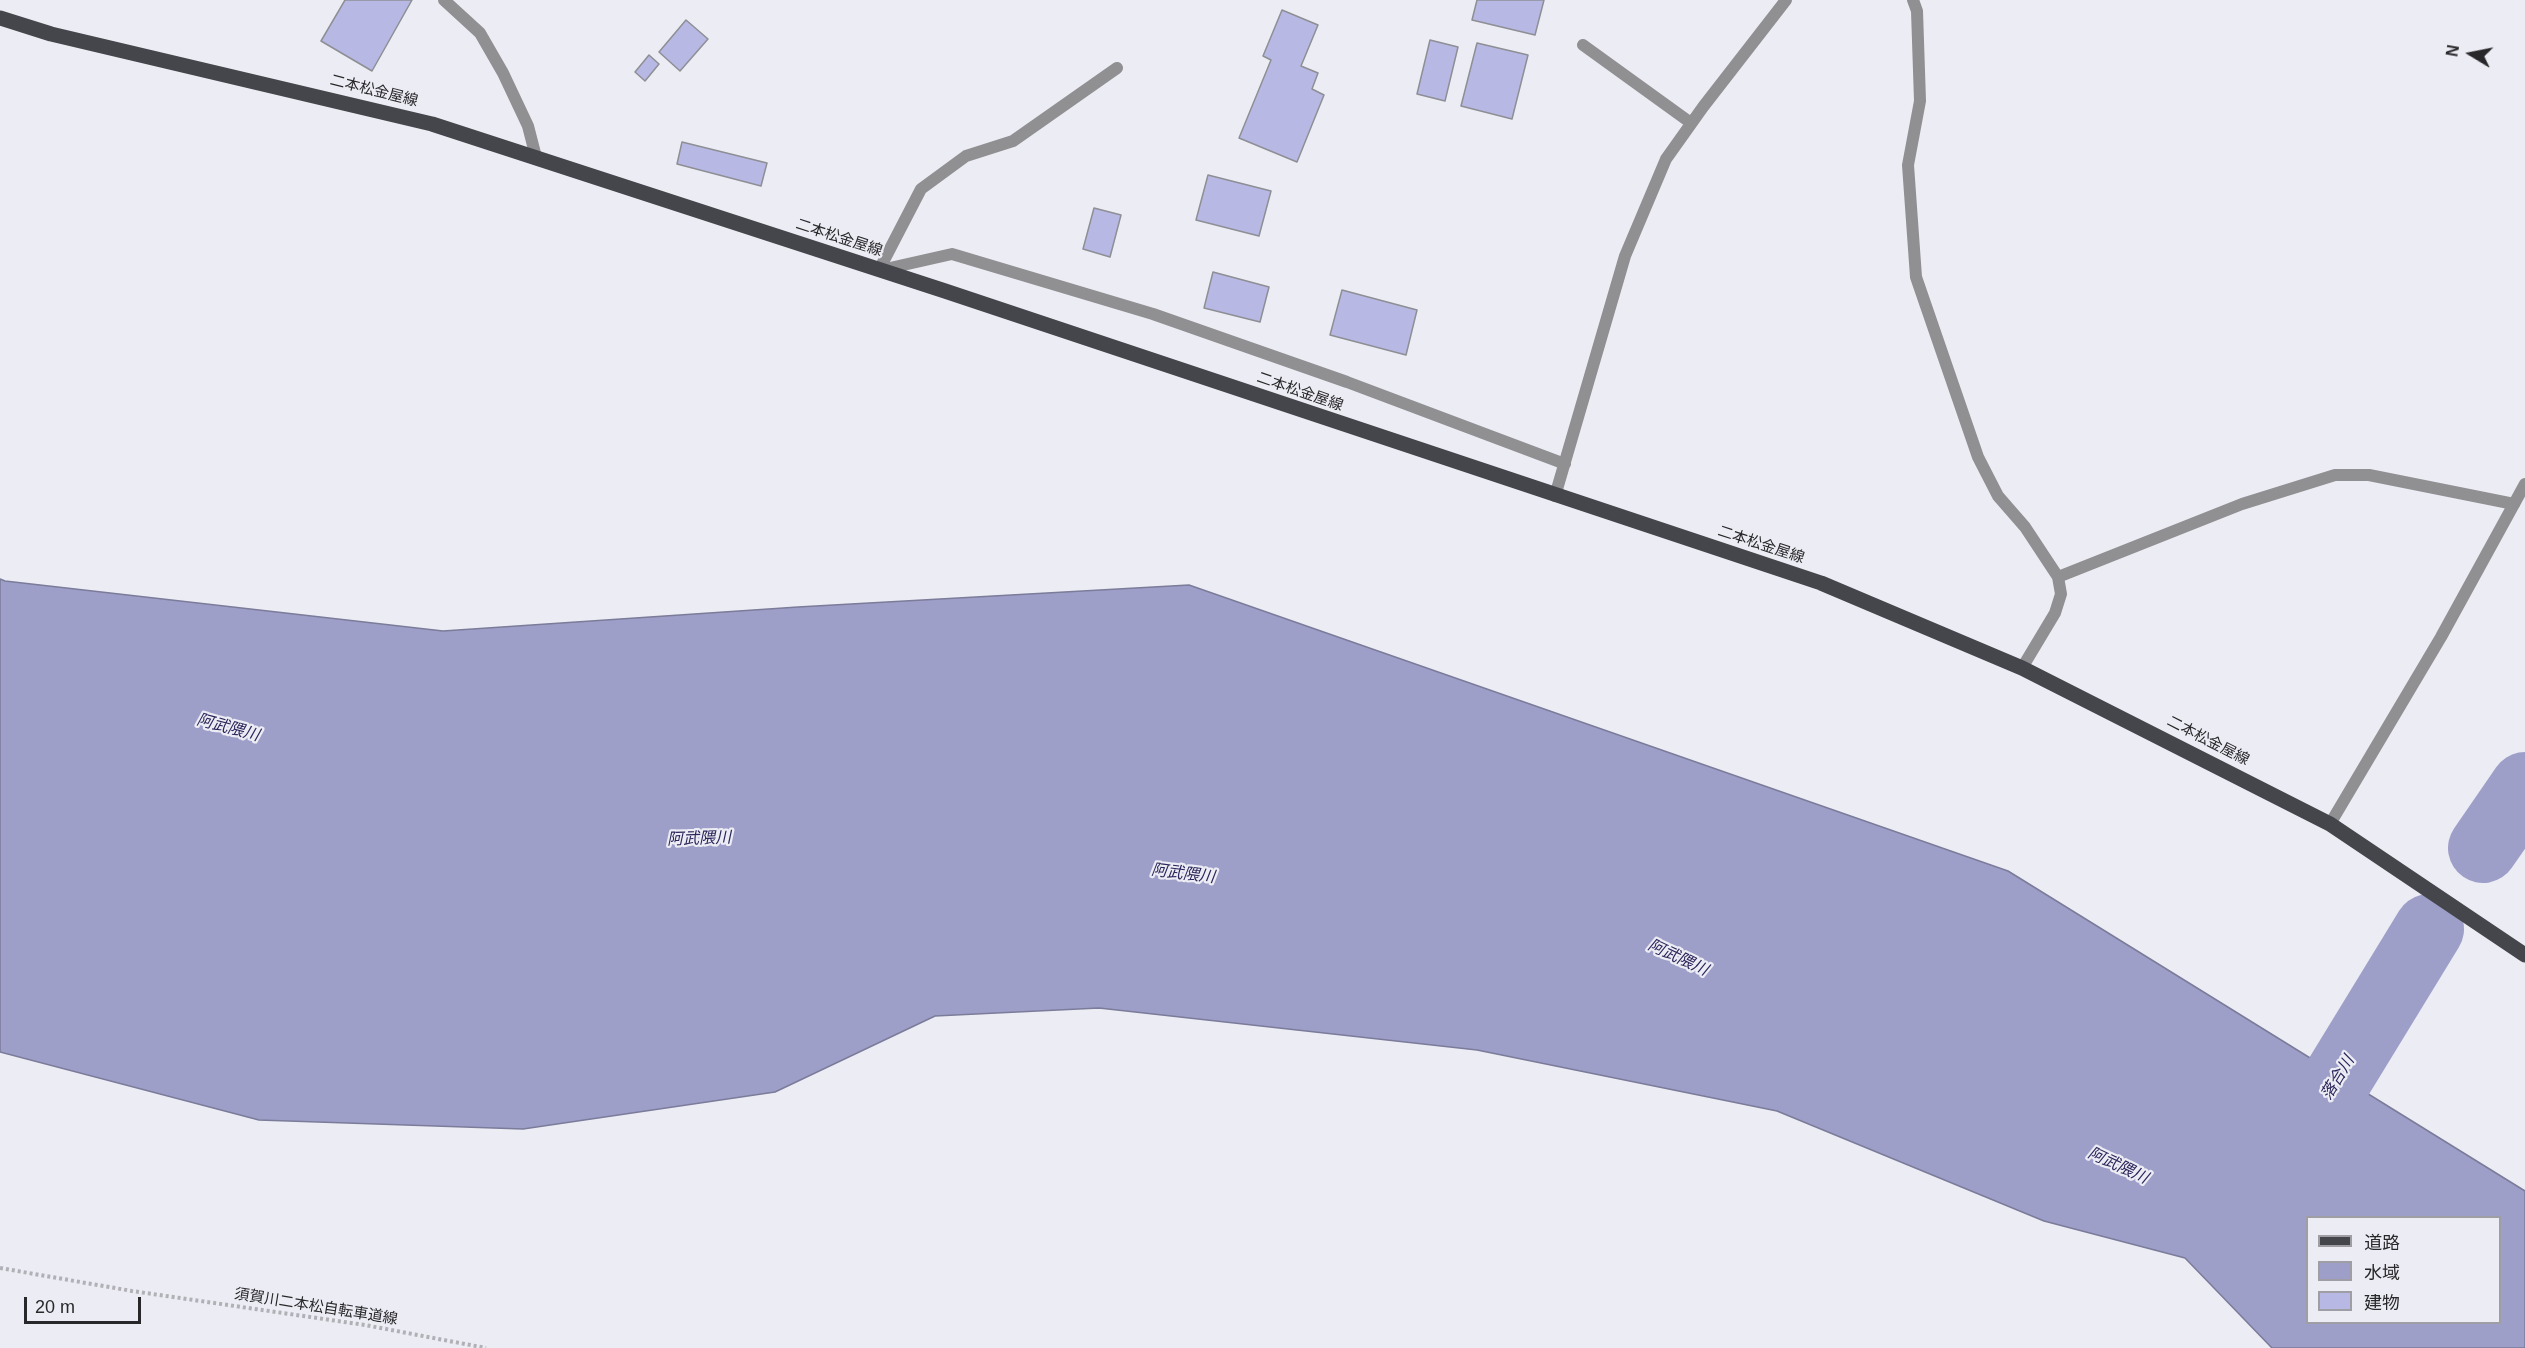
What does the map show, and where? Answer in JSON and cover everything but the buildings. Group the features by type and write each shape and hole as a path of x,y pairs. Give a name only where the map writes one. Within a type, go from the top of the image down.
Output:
{"main road":[{"name":"二本松金屋線","path":"0,18 51,34 432,124 1821,583 2022,668 2330,824 2525,955"}],"street":[{"path":"444,0 480,33 498,63 528,126 536,158"},
{"path":"1555,496 1625,256 1666,159 1786,0"},
{"path":"1913,0 1917,11 1920,101 1908,165 1916,277 1978,457 1998,496 2025,527 2058,577 2061,594 2055,613 2022,668"},
{"path":"1583,45 1691,123"},
{"path":"879,270 921,189 966,156 1013,141 1116,68"},
{"path":"879,270 952,254 1153,314 1347,382 1565,464"},
{"path":"2058,577 2242,504 2335,475 2369,475 2514,504"},
{"path":"2330,824 2441,637 2525,484"}],"path":[{"name":"須賀川二本松自転車道線","path":"0,1268 132,1292 365,1325 486,1348"}],"water":[{"name":"阿武隈川","path":"0,579 443,631 798,607 1189,585 2008,871 2525,1191 2525,1348 2272,1348 2185,1258 2044,1221 1777,1111 1477,1050 1099,1008 935,1016 775,1092 523,1129 259,1120 0,1052"}],"waterway":[{"name":"落合川","path":"2483,848 2525,787"},
{"name":"落合川","path":"2289,1158 2429,929"}]}
